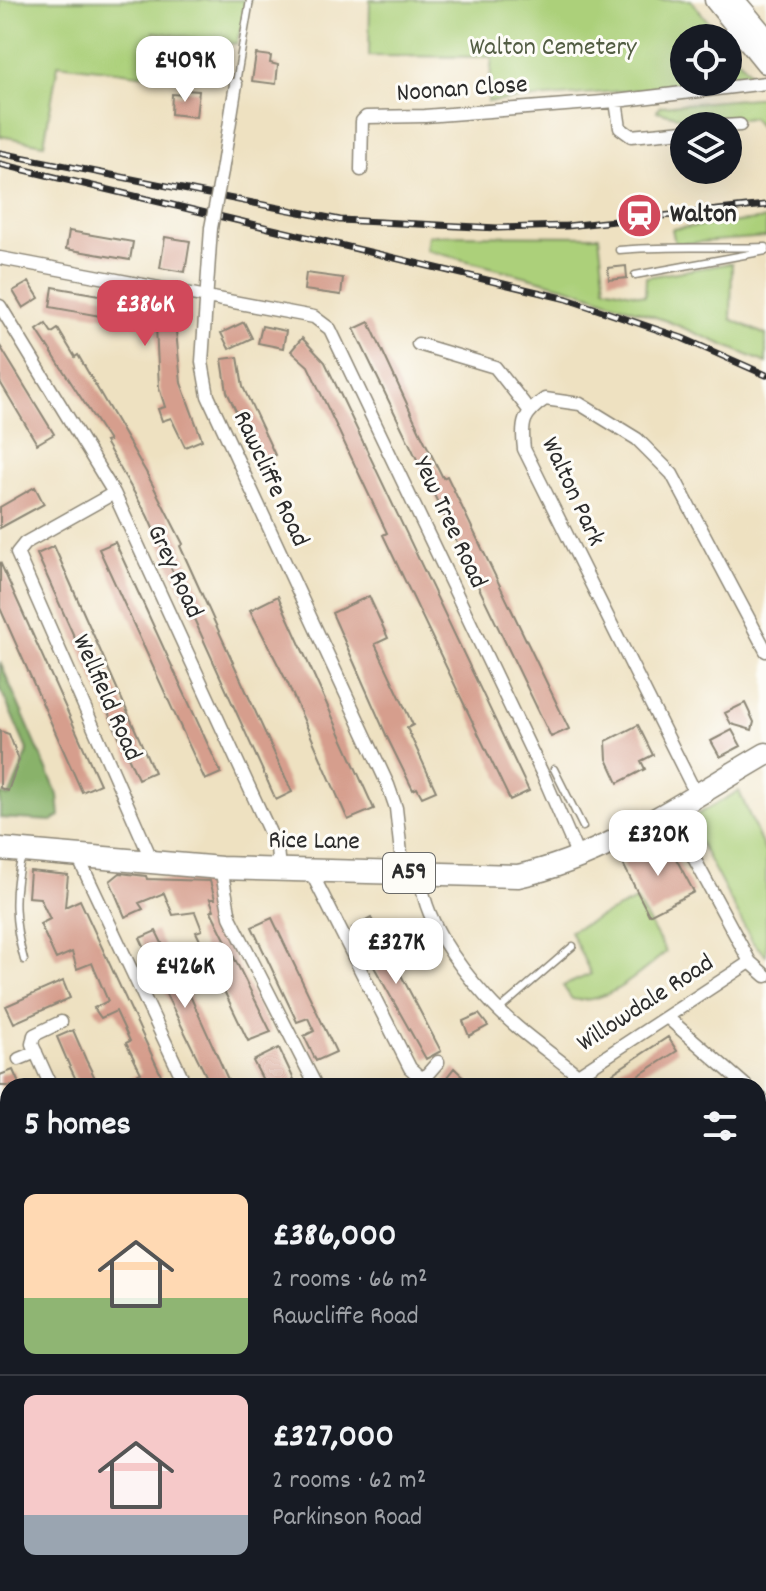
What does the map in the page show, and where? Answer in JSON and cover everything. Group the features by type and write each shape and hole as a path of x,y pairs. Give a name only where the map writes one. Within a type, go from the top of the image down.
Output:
{"highway":[{"name":"Rice Lane","path":"0,849 221,868 510,877 538,871 578,856 668,810 766,754"},
{"name":"Rice Lane","path":"0,836 24,849"}],"main road":[{"path":"715,0 766,63"},
{"path":"734,0 766,38"}],"street":[{"name":"Noonan Close","path":"361,170 362,121 366,117 616,101 766,83"},
{"name":"Rawcliffe Road","path":"236,84 211,228 205,294 202,362 208,396 388,785 412,873 424,902 488,999 582,1078"},
{"path":"616,101 619,125 627,135 637,137 670,133"},
{"name":"Yew Tree Road","path":"0,258 205,294 314,317 330,329 537,760 578,856"},
{"name":"Grey Road","path":"0,306 114,493 277,848 279,869"},
{"path":"418,344 495,367 529,410"},
{"name":"Walton Park","path":"696,794 524,449 521,423 529,410 545,399 580,404 637,439 672,474 766,651"},
{"name":"Wellfield Road","path":"114,493 25,543 17,553 153,863"},
{"path":"668,810 750,962 766,976"},
{"path":"78,857 182,1078"},
{"path":"221,868 230,917 312,1078"},
{"path":"310,870 417,1078"},
{"name":"Willowdale Road","path":"576,1078 750,962"},
{"path":"668,1018 737,1078"},
{"path":"47,1078 36,1052 34,1035 61,1022"},
{"path":"19,1059 36,1052"},
{"path":"424,1078 438,1062"}],"lane":[{"path":"236,84 250,0"},
{"path":"619,250 661,246 677,250 766,249"},
{"path":"635,275 766,249"},
{"path":"554,769 583,827"},
{"path":"24,849 17,875 14,926 24,960"},
{"path":"500,1009 573,946"}],"green space":[{"path":"0,0 250,0 236,44 154,32 147,75 58,64 44,144 0,136"},
{"name":"Walton Cemetery","path":"370,0 691,0 710,24 670,24 670,87 488,102 492,57 369,56"},
{"name":"Walton Cemetery","path":"742,64 755,80 742,81"},
{"path":"766,97 766,134 752,118 742,119 742,112 670,114 657,111 660,106"},
{"path":"766,219 766,237 675,244 672,229"},
{"path":"428,235 599,236 605,287 645,296 646,277 732,263 731,319 766,335 766,363 667,321 574,289 426,250"},
{"path":"0,662 58,795 60,816 52,821 0,818 0,794 9,797 28,752 0,688"},
{"path":"739,791 766,854 766,955 753,943 688,820"},
{"path":"636,900 666,952 610,993 598,998 572,999 563,986 591,974 570,931"}],"building":[{"path":"256,54 271,56 270,63 278,65 276,84 252,81"},
{"path":"184,90 199,91 196,117 171,114 172,94 184,95"},
{"path":"69,231 133,242 130,260 66,249"},
{"path":"165,237 190,241 185,272 160,268"},
{"name":"Walton","path":"626,266 627,278 609,280 608,268"},
{"path":"306,273 343,278 341,295 304,290"},
{"path":"29,282 39,298 23,308 13,291"},
{"path":"53,287 180,309 176,331 181,383 202,440 185,447 171,418 162,421 158,409 165,407 159,387 156,326 50,307"},
{"path":"244,322 252,338 229,349 221,333"},
{"path":"369,322 420,432 443,478 447,476 569,729 551,737 354,329"},
{"path":"46,324 52,333 58,329 75,357 78,355 146,472 183,544 180,546 292,792 276,800 147,515 105,442 109,441 37,330"},
{"path":"262,326 286,331 283,348 258,343"},
{"path":"302,338 325,362 529,791 510,800 383,535 387,533 308,366 291,351"},
{"path":"0,346 54,434 37,444 0,382"},
{"path":"238,357 243,387 275,455 260,462 227,392 222,359"},
{"path":"35,487 44,504 0,528 0,507"},
{"path":"115,542 221,773 205,780 99,549"},
{"path":"54,546 154,772 138,779 37,554"},
{"path":"0,562 100,784 82,792 0,608"},
{"path":"278,596 374,809 348,820 288,684 250,610"},
{"path":"369,596 388,638 375,644 413,725 407,728 436,791 422,797 417,788 413,790 387,737 332,613"},
{"path":"745,703 754,722 752,730 731,724 725,713"},
{"path":"638,725 653,755 641,761 645,769 618,783 607,759 606,741"},
{"path":"732,730 741,746 720,757 711,741"},
{"path":"0,731 9,734 19,760 8,791 0,788"},
{"path":"667,842 694,892 649,915 623,864"},
{"path":"30,871 68,875 65,907 80,900 162,1077 130,1078 141,1073 126,1043 130,1041 116,1011 101,1018 94,1008 108,1001 92,963 77,969 72,952 56,959 40,924 50,919 40,898 28,897"},
{"path":"120,873 146,876 147,879 210,881 215,899 210,899 214,910 211,911 271,1032 248,1041 196,932 202,930 195,912 173,915 164,893 139,903 143,909 125,917 110,881"},
{"path":"272,918 336,1052 316,1061 304,1036 314,1031 308,1018 297,1022 252,927"},
{"path":"371,918 441,1051 426,1059 352,928"},
{"path":"156,931 174,968 177,967 227,1078 207,1078 140,938"},
{"path":"63,981 70,998 14,1023 6,1006"},
{"path":"479,1014 488,1026 469,1036 463,1021"},
{"path":"73,1030 95,1078 75,1078 57,1037"},
{"path":"668,1037 677,1051 635,1078 616,1078 613,1073"},
{"path":"279,1048 293,1078 262,1078 253,1061"},
{"path":"454,1068 465,1078 446,1078"},
{"path":"13,1070 16,1078 0,1078 0,1075"}],"railway":[{"path":"0,153 340,220 497,228 567,226 766,205"},
{"path":"0,164 567,299 682,338 766,375"}],"place":[{"name":"Walton","path":"639,215"}]}
